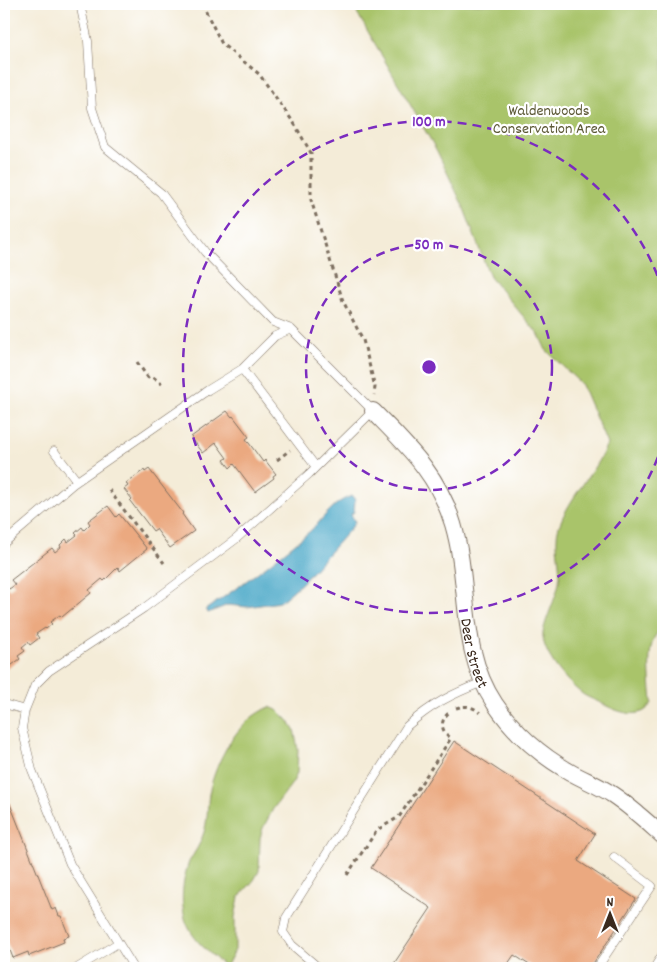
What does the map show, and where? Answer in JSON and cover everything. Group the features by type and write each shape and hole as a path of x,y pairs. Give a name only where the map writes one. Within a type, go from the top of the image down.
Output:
{"street":[{"name":"Deer Street","path":"373,411 417,456 435,482 448,508 458,548 471,648 483,682 502,714 532,746 552,761 614,796 663,836"}],"lane":[{"path":"80,4 88,41 92,108 105,147 161,193 205,252 273,322 291,329 373,411 316,468 236,539 144,608 49,672 35,685 25,710 22,728 32,770 70,864 134,968"},
{"path":"4,543 77,481 208,390 242,369 275,336 291,329"},
{"path":"242,369 316,468"},
{"path":"54,451 77,481"},
{"path":"319,968 292,945 283,932 286,918 407,726 421,713 448,696 483,682"},
{"path":"4,704 25,710"},
{"path":"597,968 652,886 614,857"},
{"path":"76,968 118,943"},
{"path":"654,968 663,954"}],"path":[{"path":"202,4 222,44 260,74 294,123 311,153 311,200 344,301 363,340 375,387 373,411"},
{"path":"137,362 151,378 162,384"},
{"path":"109,490 164,563"},
{"path":"346,875 377,830 399,817 451,738 442,729 442,721 445,716 457,708 466,706 476,710 486,718"}],"green space":[{"name":"Waldenwoods Conservation Area","path":"352,4 663,4 663,629 657,634 650,651 652,703 644,711 633,714 622,712 584,695 563,676 546,650 544,641 544,627 556,595 560,575 557,540 559,526 569,505 596,465 607,444 582,385 546,350 539,335 490,277 463,206 437,151"},
{"path":"270,707 279,711 294,729 298,750 297,773 263,828 260,838 259,871 254,880 239,897 235,917 235,950 226,967 198,941 188,926 182,902 184,879 189,862 205,830 209,794 222,755 238,731 248,721"}],"water":[{"path":"352,496 355,500 354,512 351,514 355,522 352,527 302,583 280,602 247,607 228,605 208,613 205,610 245,582 309,532 339,502"}],"building":[{"path":"227,411 249,437 246,439 263,462 265,460 276,474 273,476 274,478 255,492 234,464 230,468 224,460 227,458 216,443 203,453 191,437"},
{"path":"149,469 183,513 194,531 170,548 156,529 153,531 130,501 132,499 124,489 128,486 126,483 144,470 145,472"},
{"path":"108,506 116,517 119,514 147,549 120,571 118,567 104,581 102,579 89,590 91,593 62,617 60,615 50,622 52,624 36,634 39,638 30,645 28,642 22,647 25,651 18,656 20,659 4,671 4,590 15,585 11,580 52,548 55,552 66,539 68,542 77,535 75,533 82,527 84,530 90,524 88,521"},
{"path":"454,741 595,834 578,861 636,899 590,968 534,968 514,955 505,968 391,968 431,908 371,868"},
{"path":"4,789 52,910 56,908 69,936 63,938 64,942 29,956 28,952 13,958 4,935 7,933 4,925"}]}
